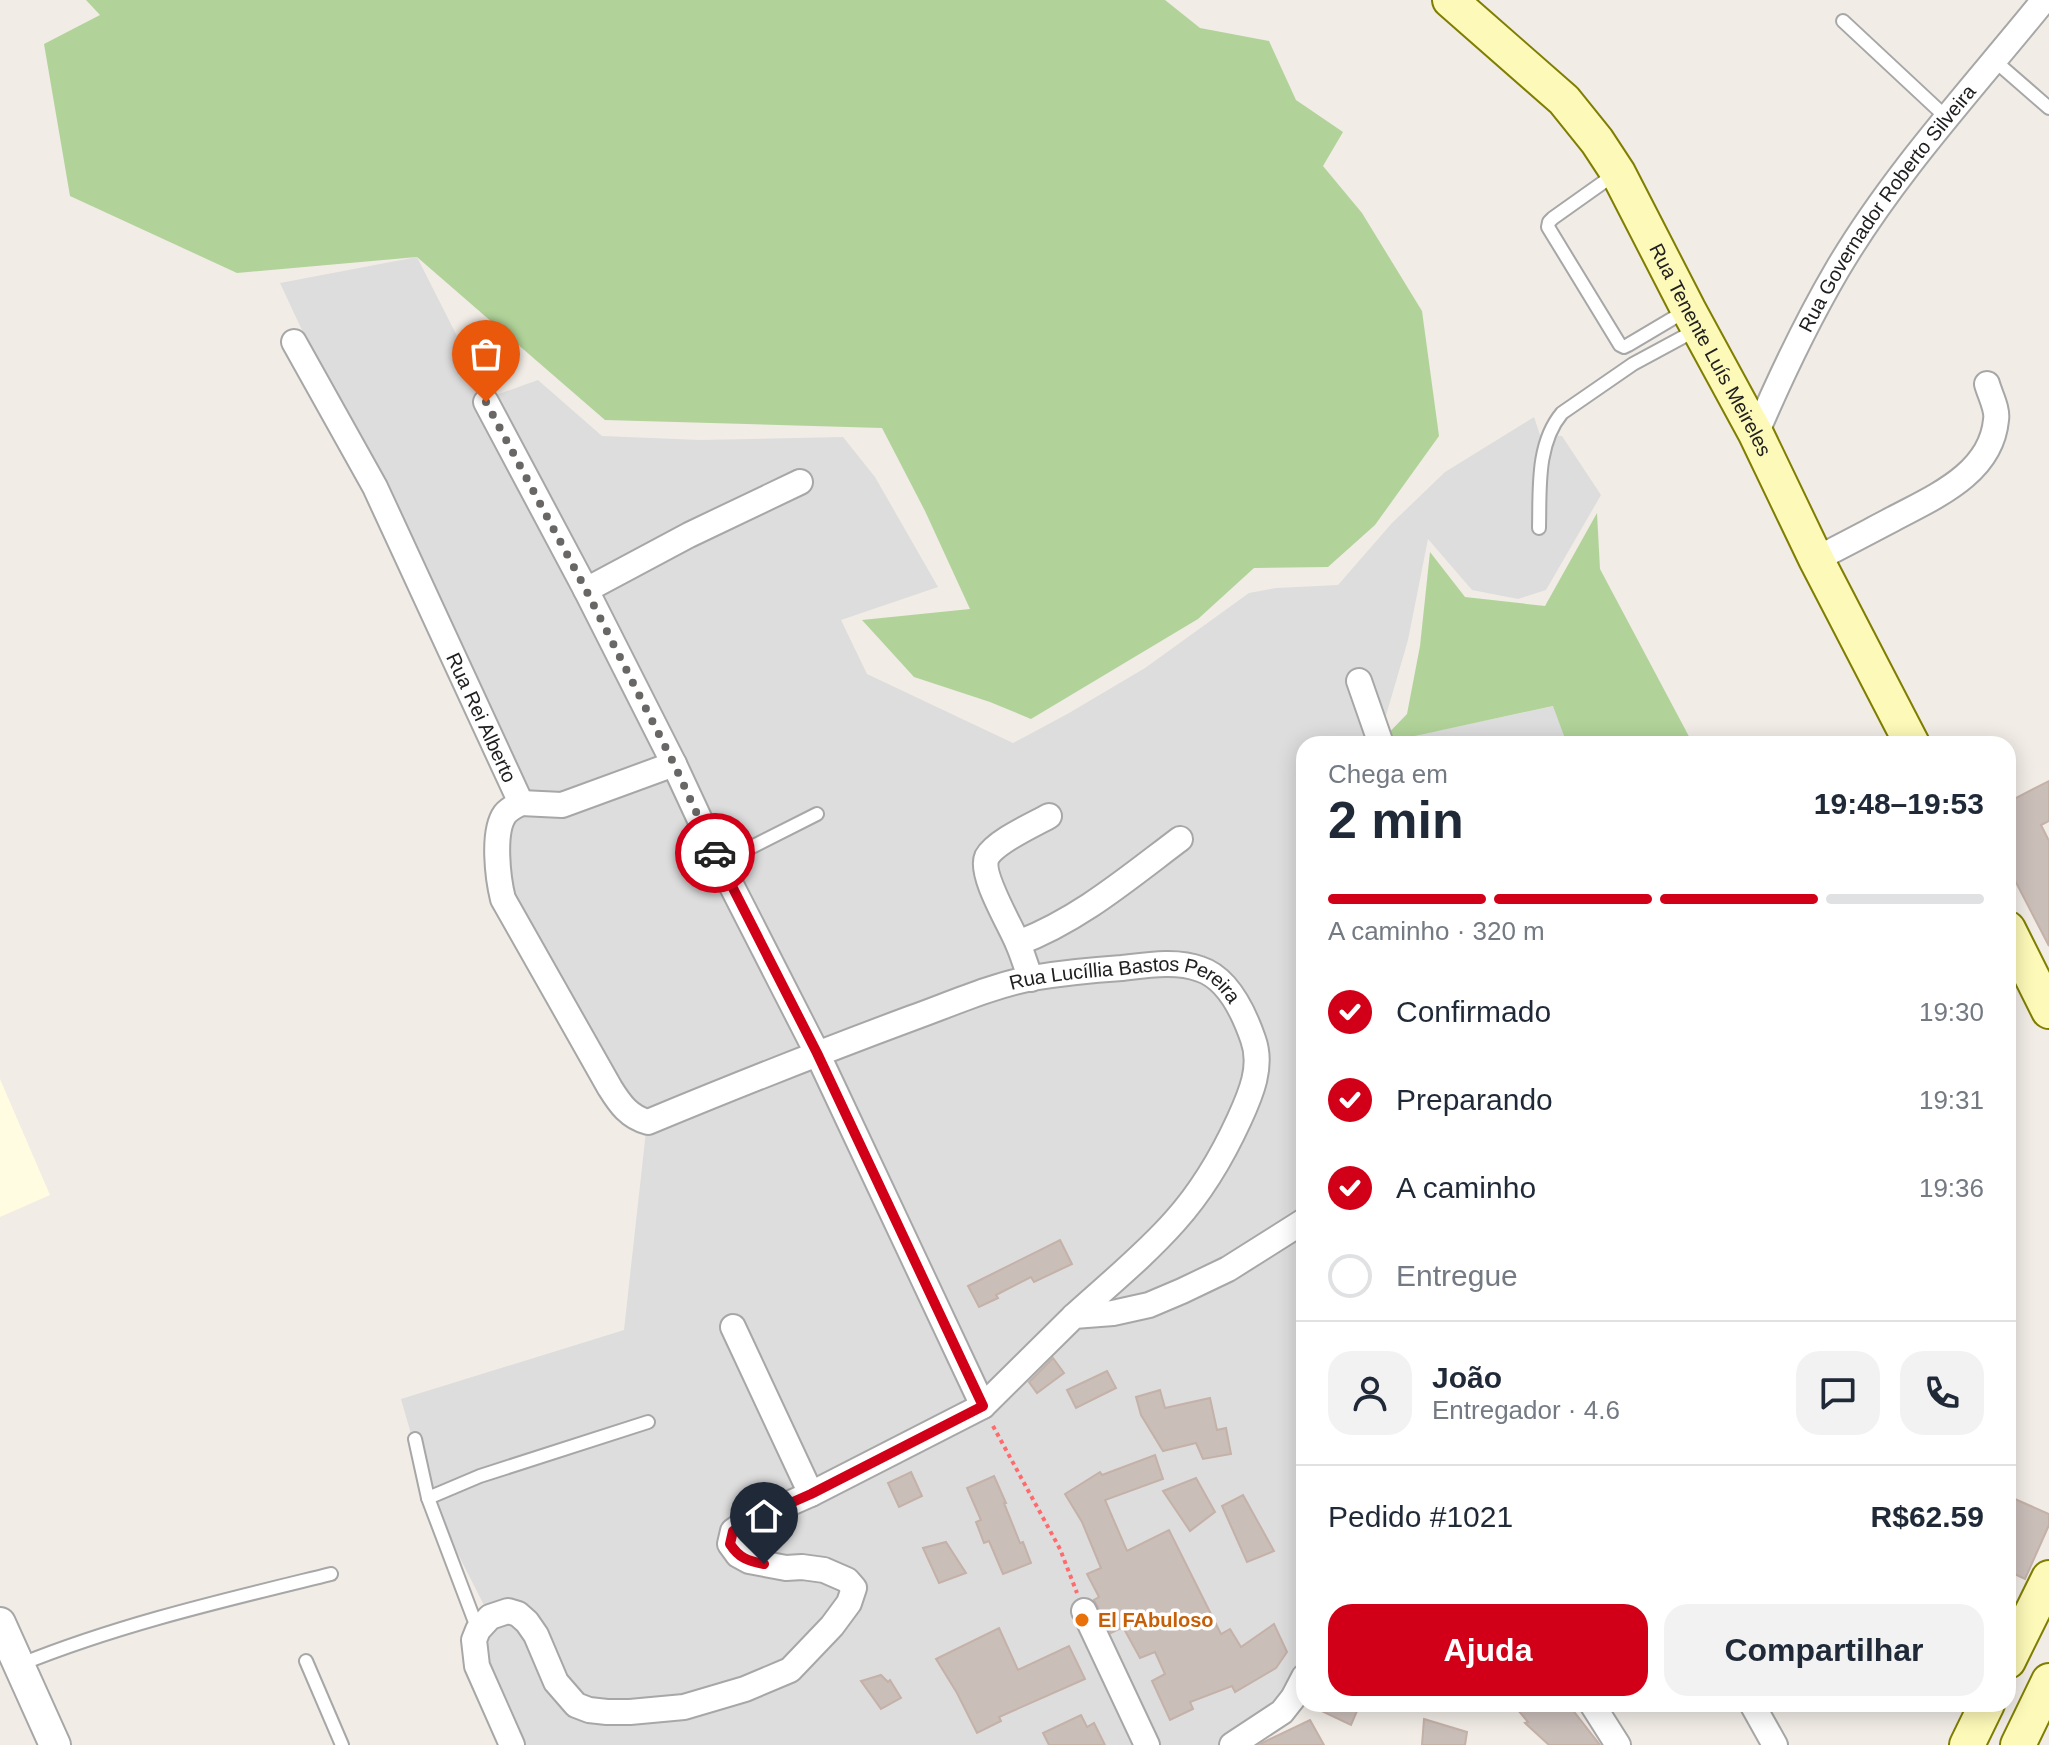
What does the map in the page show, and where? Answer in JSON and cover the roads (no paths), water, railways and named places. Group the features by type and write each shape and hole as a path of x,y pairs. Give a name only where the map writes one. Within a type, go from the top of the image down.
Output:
{"main road":[{"name":"Rua Tenente Luís Meireles","path":"1450,0 1564,100 1618,173 1756,434 1816,559 1908,736"},
{"path":"2016,945 2049,1011"},
{"path":"2016,1645 2049,1578"},
{"path":"2018,1745 2049,1681"},
{"path":"1967,1745 1983,1712"}],"street":[{"name":"Rua Governador Roberto Silveira","path":"1756,434 1805,327 1838,268 1885,198 2044,0"},
{"name":"Rua Rei Alberto","path":"294,342 375,487 521,803 505,813 500,823 499,874 503,899 618,1101 633,1116 648,1122"},
{"path":"1816,559 1950,489 1970,471 1984,454 1997,417 1987,384"},
{"path":"486,402 674,764 720,863 817,1053 983,1406"},
{"path":"586,590 689,535 800,482"},
{"path":"1359,681 1378,736"},
{"path":"521,803 562,805 674,764"},
{"path":"1031,979 992,887 986,864 987,857 1001,844 1049,816"},
{"path":"1018,943 1068,921 1180,839"},
{"name":"Rua Lucíllia Bastos Pereira","path":"478,1630 490,1617 508,1611 518,1614 532,1627 556,1682 576,1705 589,1710 630,1712 684,1707 745,1689 790,1670 832,1626 849,1603 854,1588 839,1575 824,1570 786,1568 749,1561 738,1555 730,1544 733,1531 983,1406 1174,1223 1204,1185 1249,1099 1258,1065 1257,1049 1233,997 1216,976 1181,964 1136,966 1031,979 983,993 817,1053 648,1122"},
{"path":"1074,1316 1113,1313 1149,1305 1228,1269 1296,1226"},
{"path":"733,1327 811,1494"},
{"path":"1084,1611 1147,1745"},
{"path":"478,1630 474,1640 477,1666 512,1745"},
{"path":"6,1642 51,1744"},
{"path":"1232,1745 1282,1712 1296,1692"},
{"path":"1597,1712 1618,1745"},
{"path":"1756,1712 1775,1745"}],"lane":[{"path":"1843,21 1947,118"},
{"path":"1995,61 2049,108"},
{"path":"1618,173 1553,218 1548,227 1620,345 1624,347 1694,319"},
{"path":"1539,528 1541,469 1554,423 1562,413 1694,319"},
{"path":"720,863 817,814"},
{"path":"428,1498 480,1476 648,1422"},
{"path":"415,1439 428,1498 478,1630"},
{"path":"6,1642 60,1648 192,1608 331,1574"},
{"path":"306,1661 342,1745"}],"place":[{"name":"El FAbuloso","path":"1082,1620"}]}
